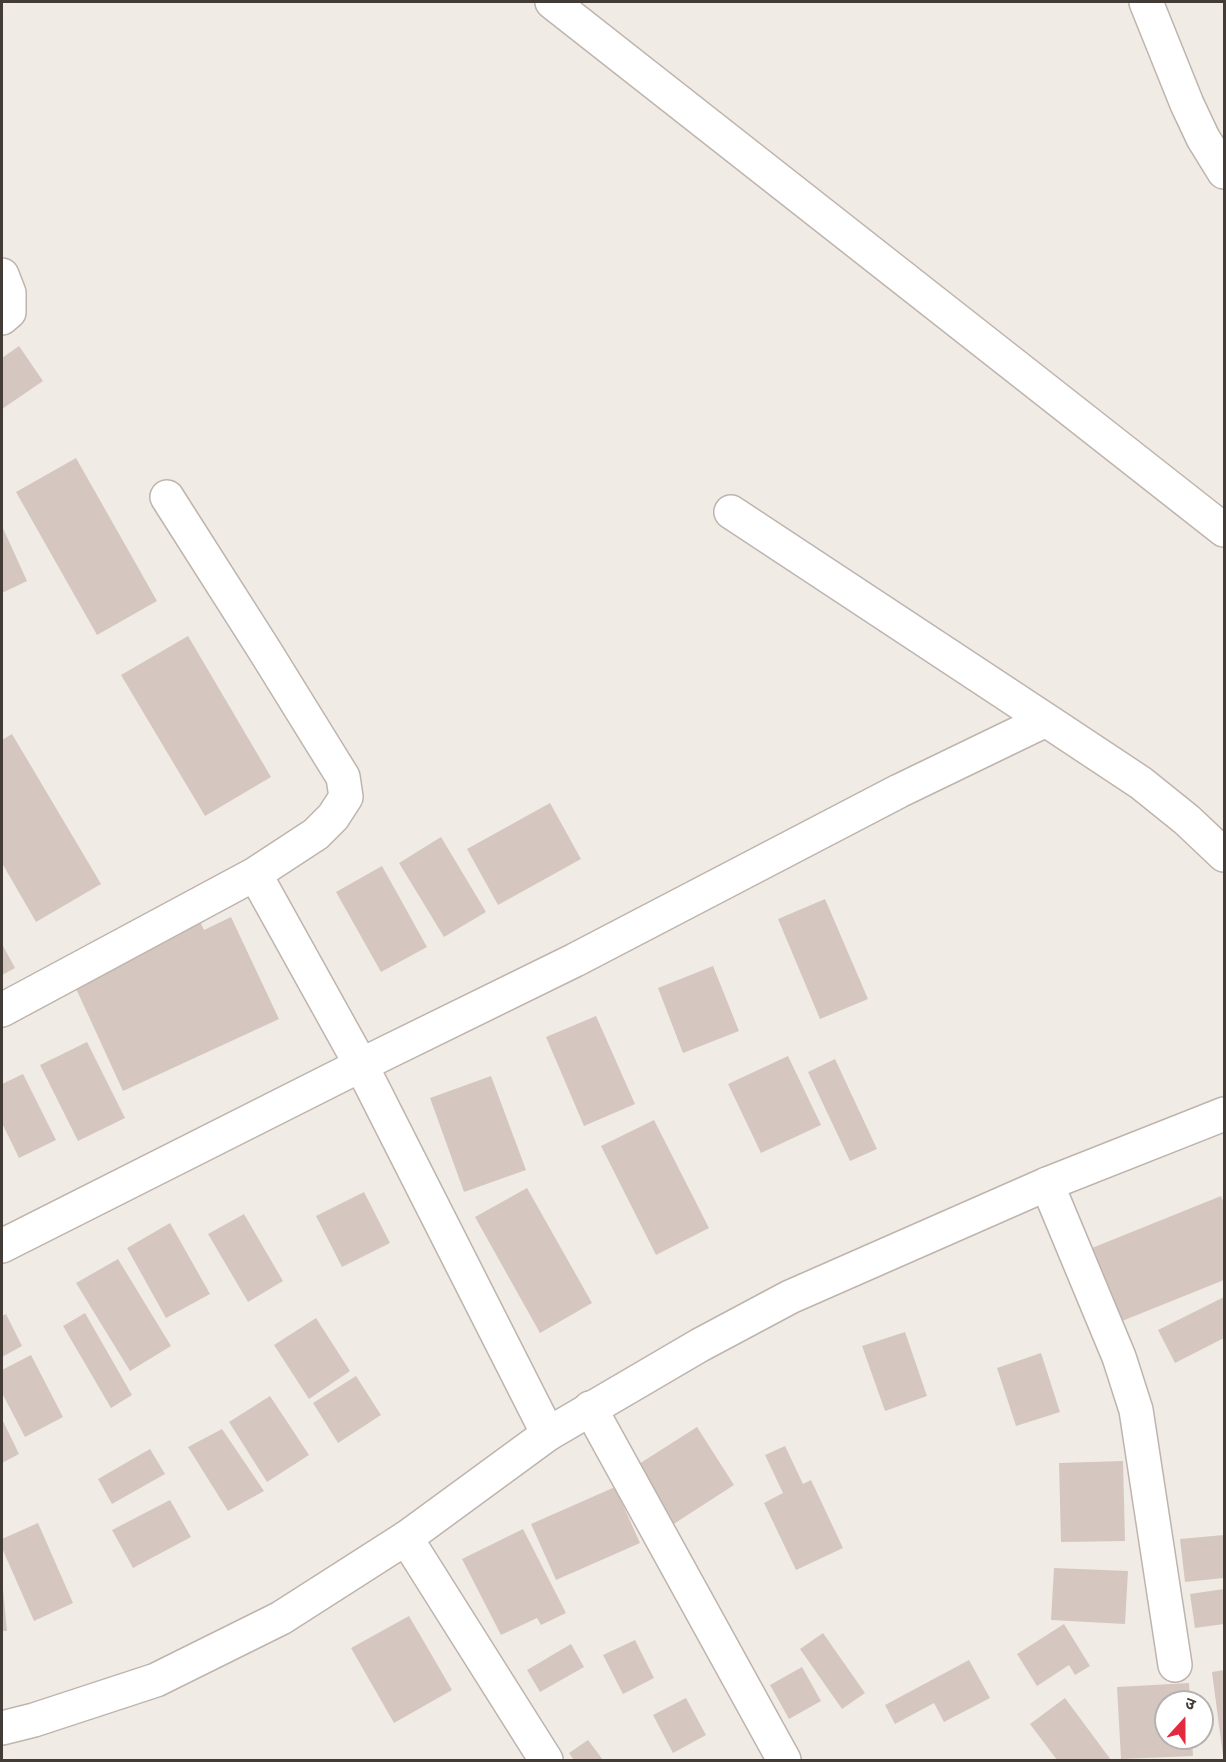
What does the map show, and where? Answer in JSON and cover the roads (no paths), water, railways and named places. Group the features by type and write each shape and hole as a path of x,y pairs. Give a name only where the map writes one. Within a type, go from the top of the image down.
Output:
{"street":[{"path":"552,2 1224,530"},
{"path":"1146,2 1187,104 1203,138 1224,172"},
{"path":"2,275 9,293 9,312 2,318"},
{"path":"2,1010 255,874 316,834 333,817 346,797 343,777 266,651 167,497"},
{"path":"731,512 1141,783 1187,820 1224,855"},
{"path":"2,1246 575,960 899,791 1046,720"},
{"path":"255,874 361,1065 548,1434"},
{"path":"2,1728 34,1720 156,1680 281,1618 406,1538 548,1434 700,1344 790,1297 1047,1184 1224,1114"},
{"path":"1047,1184 1119,1357 1136,1410 1175,1665"},
{"path":"590,1408 784,1761"},
{"path":"406,1538 546,1761"}]}
